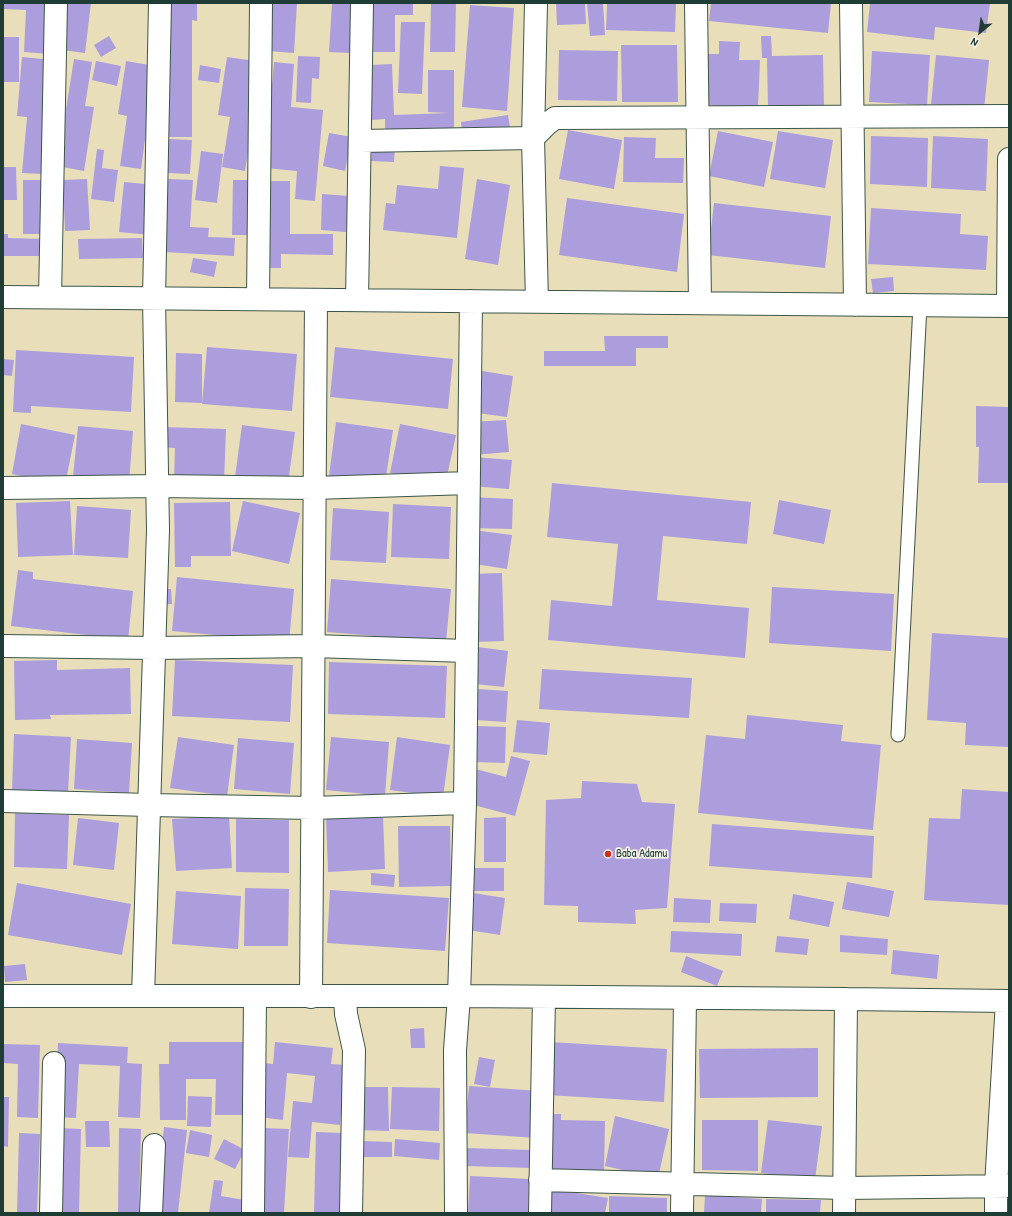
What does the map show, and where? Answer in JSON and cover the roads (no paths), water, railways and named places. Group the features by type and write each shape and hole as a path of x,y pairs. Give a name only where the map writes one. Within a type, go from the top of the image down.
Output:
{"street":[{"path":"50,297 56,3"},
{"path":"143,996 158,530 154,298 160,3"},
{"path":"258,299 261,3"},
{"path":"357,300 362,3"},
{"path":"536,3 533,138 537,302"},
{"path":"696,3 700,303"},
{"path":"851,3 855,305"},
{"path":"360,141 533,138 555,118 1009,116"},
{"path":"3,297 1009,306 1009,159"},
{"path":"311,997 316,300"},
{"path":"456,1213 454,1050 459,996 466,803 471,301"},
{"path":"3,488 158,486 314,488 469,483"},
{"path":"3,646 154,648 313,646 467,652"},
{"path":"3,801 312,808 466,803"},
{"path":"3,996 459,996 1008,1001 1003,1186 996,1213"},
{"path":"253,1213 255,997"},
{"path":"345,997 346,1014 354,1050 351,1213"},
{"path":"540,1213 544,997"},
{"path":"682,1213 685,998"},
{"path":"844,1213 846,999"},
{"path":"51,1213 54,1063"},
{"path":"151,1213 154,1145"},
{"path":"540,1180 844,1188 1003,1186"}],"lane":[{"path":"898,735 920,305"}],"place":[{"name":"Baba Adamu","path":"608,854"}]}
